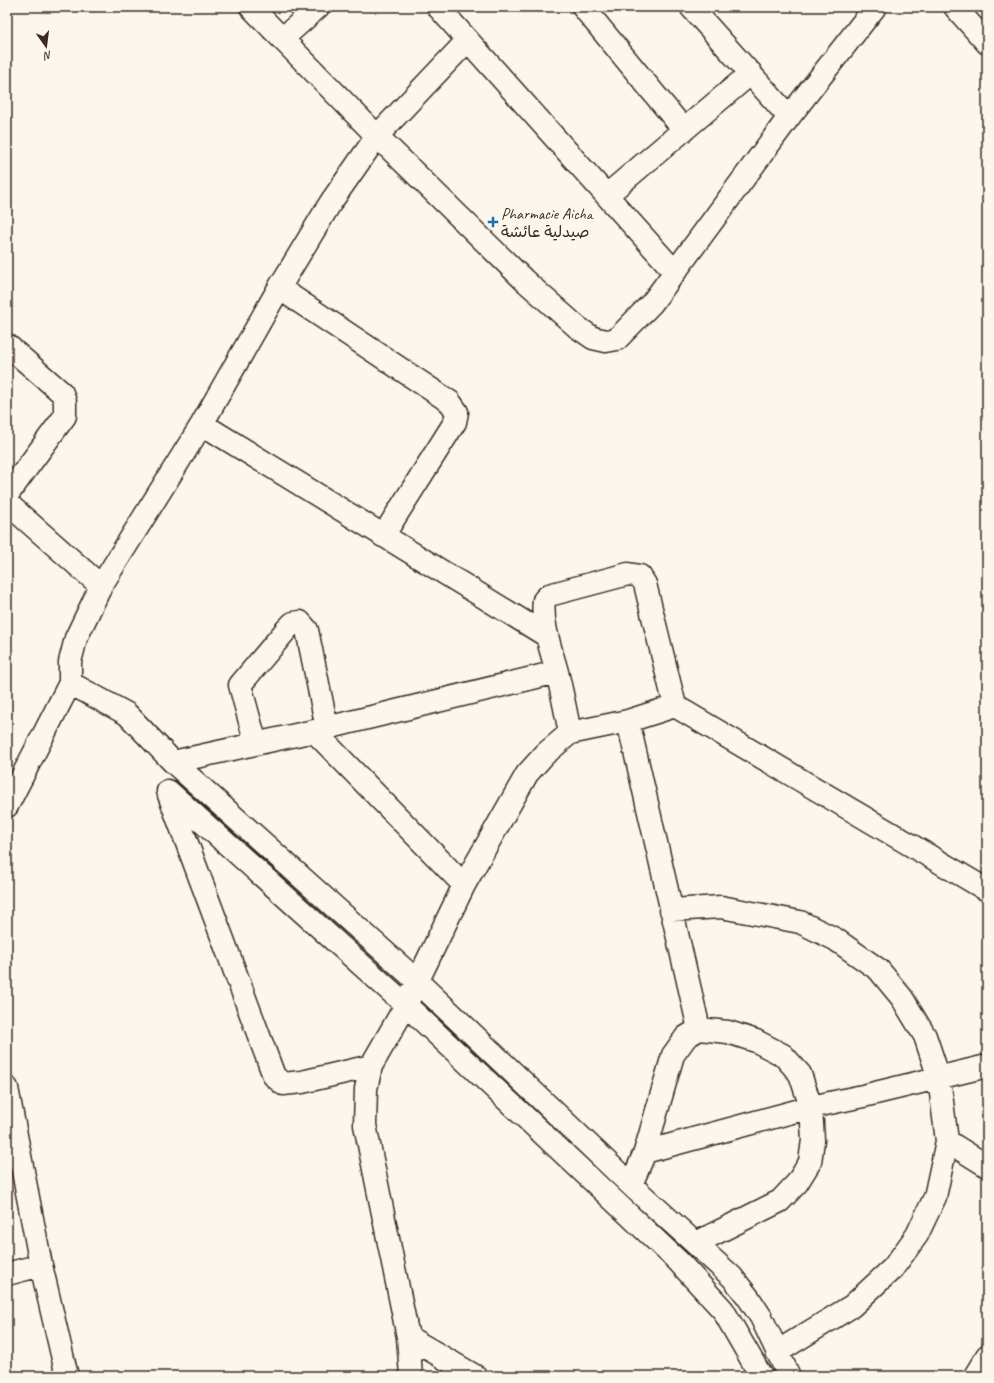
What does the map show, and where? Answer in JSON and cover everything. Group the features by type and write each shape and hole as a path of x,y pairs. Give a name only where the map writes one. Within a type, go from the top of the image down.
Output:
{"street":[{"path":"251,7 377,136 524,280 577,327 593,338 606,341 617,339 652,303 789,117 875,7"},
{"path":"282,39 318,7"},
{"path":"438,7 675,272"},
{"path":"583,7 684,130"},
{"path":"691,7 789,117"},
{"path":"955,7 987,43"},
{"path":"7,806 70,683 70,662 76,638 101,586 202,424 279,288 331,202 377,136 467,41"},
{"path":"606,195 750,74"},
{"path":"279,288 450,402 457,412 455,422 382,536"},
{"path":"7,344 62,393 65,402 65,416 7,495"},
{"path":"202,424 547,636"},
{"path":"7,503 101,586"},
{"path":"570,733 557,672 547,636 543,610 544,600 549,595 628,574 640,576 645,584 675,706 987,890"},
{"path":"256,744 240,685 287,629 293,623 300,622 307,630 321,730 464,885"},
{"path":"173,762 321,730 557,672"},
{"path":"70,683 127,714 173,762 418,981 631,1184 732,1277 748,1297 760,1317 789,1376"},
{"path":"411,1376 408,1337 365,1125 366,1089 371,1066 406,1005 464,885 527,774 545,754 570,733 628,721 675,706"},
{"path":"628,721 699,1029"},
{"path":"173,762 168,792 274,1076 283,1084 302,1082 371,1066"},
{"path":"168,792 406,1005 679,1262 723,1310 761,1376"},
{"path":"671,910 722,907 729,908 800,922 835,939 879,970 902,998 925,1036 939,1078 947,1141 935,1197 917,1235 893,1268 852,1306 777,1352"},
{"path":"631,1184 645,1152 673,1054 686,1037 699,1029 728,1032 756,1041 783,1055 800,1074 810,1106 813,1140 810,1162 797,1183 780,1201 696,1243"},
{"path":"645,1152 810,1106 863,1096 987,1066"},
{"path":"7,1088 41,1265 67,1376"},
{"path":"947,1141 987,1166"},
{"path":"7,1274 41,1265"},
{"path":"408,1337 475,1376"},
{"path":"975,1376 987,1356"}],"place":[{"name":"Pharmacie Aicha صيدلية عائشة","path":"493,222"}]}
